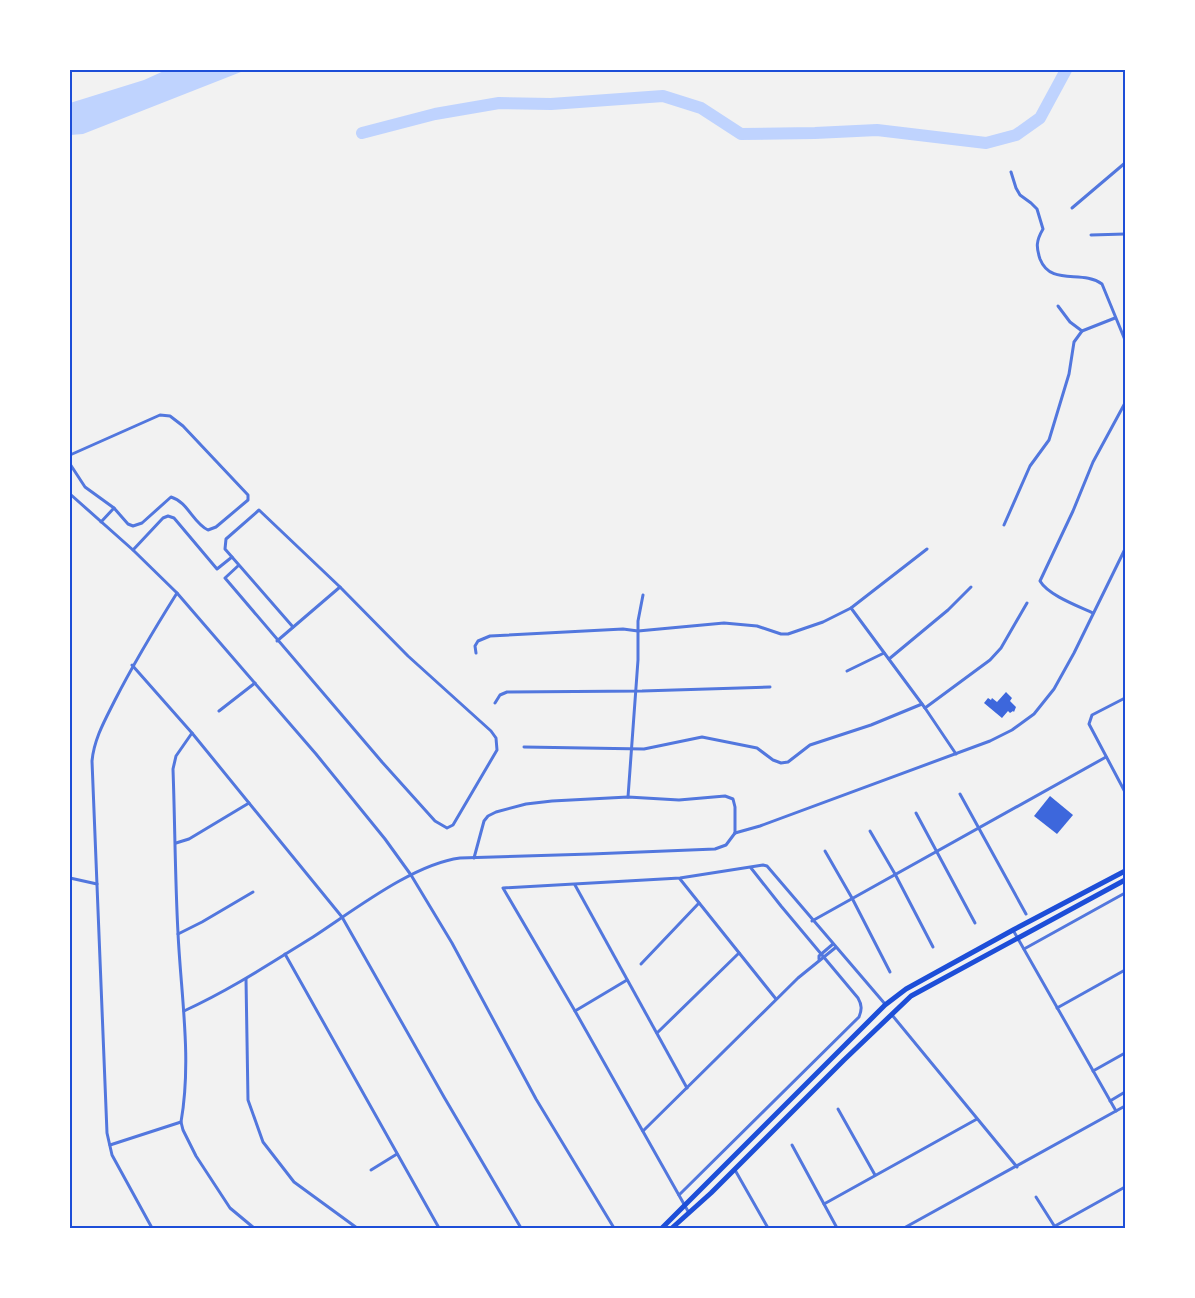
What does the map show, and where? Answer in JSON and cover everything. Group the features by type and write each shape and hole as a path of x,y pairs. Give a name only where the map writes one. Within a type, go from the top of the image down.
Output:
{"main road":[{"path":"662,1228 885,1005 906,988 1125,871"},
{"path":"672,1228 690,1213 911,996 1125,880"}],"street":[{"path":"1072,208 1125,164"},
{"path":"1011,172 1020,195 1037,210 1043,229 1036,243 1036,249 1043,267 1056,275 1085,277 1102,284 1125,340"},
{"path":"1091,235 1125,234"},
{"path":"1058,306 1070,322 1082,331"},
{"path":"1004,525 1030,466 1049,440 1069,374 1074,342 1082,331 1115,318"},
{"path":"1092,615 1044,587 1040,581 1073,511 1093,462 1125,403"},
{"path":"70,455 160,415 170,416 183,426 248,494 248,500 216,527 208,530 202,527 178,499 171,497 137,526 128,524 114,508 85,486 70,464"},
{"path":"70,494 133,550 177,593 385,839 411,875 452,943 536,1099 614,1228"},
{"path":"102,522 114,508"},
{"path":"239,565 225,578 277,641 435,821 447,828 453,825 497,750 496,738 491,731 408,656 340,587 259,510 226,539 225,548 293,627"},
{"path":"133,550 163,518 168,516 174,518 217,569 232,557"},
{"path":"476,653 478,641 490,636 589,630 623,629 644,631 724,623 757,626 781,634 788,634 823,622 851,608 927,549"},
{"path":"735,832 760,826 990,742 1012,730 1034,714 1054,689 1125,549"},
{"path":"277,641 340,587"},
{"path":"891,657 948,610 971,587"},
{"path":"152,1228 112,1155 107,1133 93,749 132,665 177,593"},
{"path":"628,797 636,691 638,631 643,595"},
{"path":"927,706 990,660 1001,648 1027,603"},
{"path":"851,608 884,653 891,657 922,704 927,706 956,754"},
{"path":"847,671 884,653"},
{"path":"132,665 192,733 342,917 521,1228"},
{"path":"219,711 255,683"},
{"path":"495,703 500,695 507,692 636,691 770,686"},
{"path":"1125,698 1092,715 1089,724 1124,786 1125,792"},
{"path":"524,747 649,748 702,737 757,748 763,754 781,763 788,762 810,745 871,725 922,704"},
{"path":"192,733 176,756 173,769 178,934 184,1011 185,1065 182,1130 196,1156 230,1208 254,1228"},
{"path":"812,921 1106,757"},
{"path":"960,794 1026,914"},
{"path":"184,1011 246,979 411,875 444,860 715,849 726,845 735,832 733,799 724,796 679,800 628,797 535,803 490,814 484,821 474,858"},
{"path":"176,843 190,839 249,803"},
{"path":"916,813 975,923"},
{"path":"870,831 933,947"},
{"path":"824,851 852,898 890,972"},
{"path":"690,1213 503,888 680,878 763,865 767,866 885,1005"},
{"path":"679,1195 859,1017 862,1007 860,1002 751,868"},
{"path":"70,878 97,884"},
{"path":"680,878 776,999"},
{"path":"575,884 687,1088"},
{"path":"178,934 252,892"},
{"path":"1024,949 1125,893"},
{"path":"641,964 699,903"},
{"path":"1013,930 1116,1111"},
{"path":"643,1131 776,999 834,946"},
{"path":"657,1034 739,952"},
{"path":"285,954 439,1228"},
{"path":"1057,1008 1125,970"},
{"path":"246,979 248,1100 262,1142 294,1182 357,1228"},
{"path":"575,1011 627,980"},
{"path":"892,1015 1017,1167"},
{"path":"1093,1071 1125,1053"},
{"path":"1110,1101 1125,1092"},
{"path":"904,1228 1125,1106"},
{"path":"838,1109 875,1175"},
{"path":"824,1204 977,1119"},
{"path":"110,1145 181,1122"},
{"path":"792,1145 837,1228"},
{"path":"371,1170 398,1154"},
{"path":"735,1169 768,1228"},
{"path":"1036,1197 1055,1227 1125,1187"}],"water":[{"path":"166,70 246,70 83,134 70,135 70,103 144,80"}],"building":[{"path":"1006,692 1012,698 1010,701 1016,707 1014,712 1010,713 1008,711 1002,718 984,703 988,698 991,700 992,698 997,702"},
{"path":"1050,796 1073,815 1057,834 1034,816"}],"waterway":[{"path":"362,133 435,114 499,103 551,104 663,96 701,108 741,134 877,130 986,143 1016,135 1040,118 1066,70"}]}
